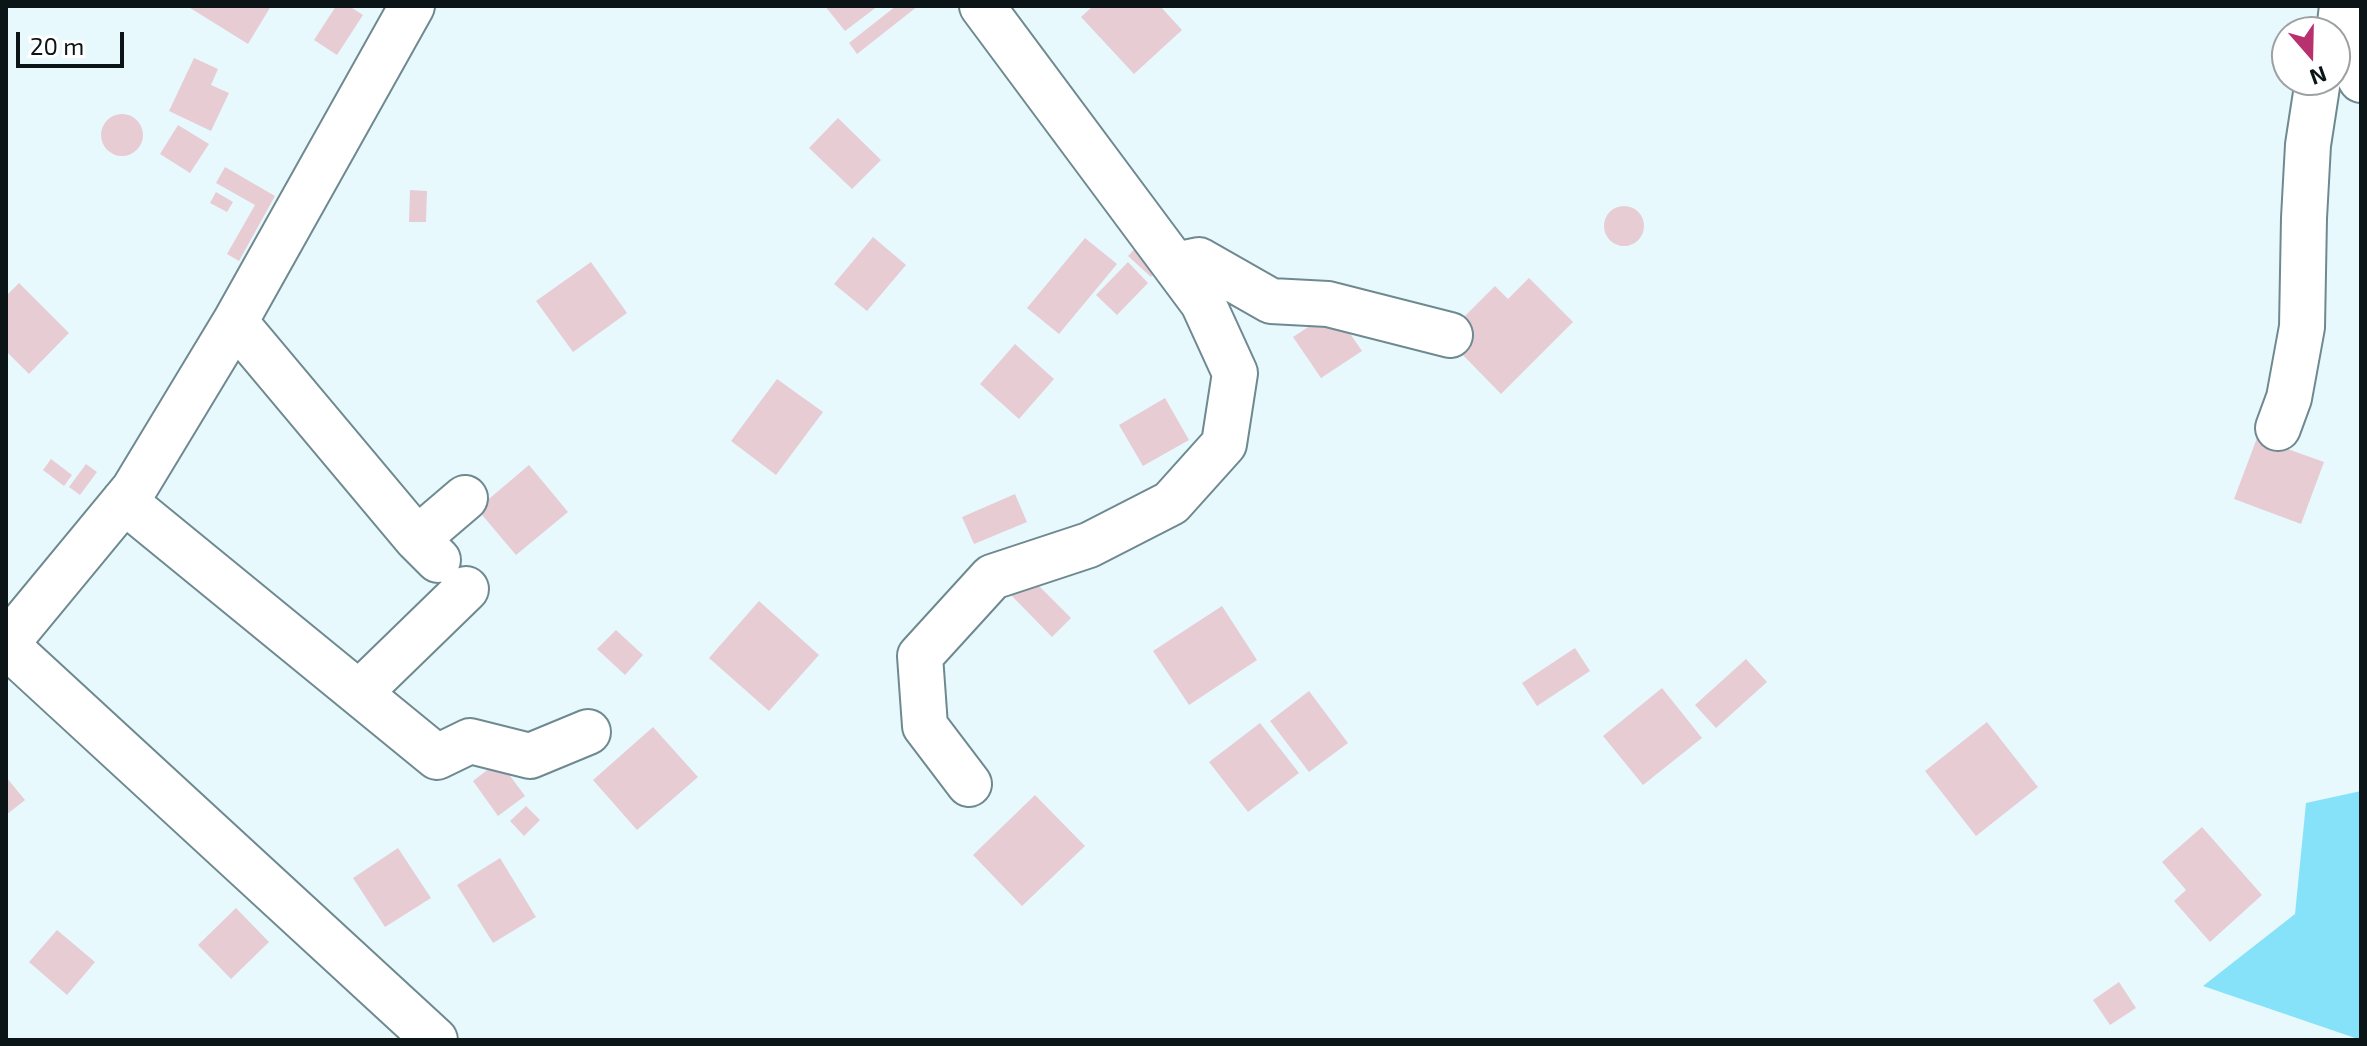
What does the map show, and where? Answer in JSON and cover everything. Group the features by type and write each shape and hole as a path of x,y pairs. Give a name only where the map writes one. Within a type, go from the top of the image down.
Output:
{"street":[{"path":"412,6 235,322 134,489 6,644 435,1040"},
{"path":"969,784 925,726 920,656 992,577 1089,545 1171,503 1224,444 1235,373 1203,303 982,6"},
{"path":"2351,57 2361,80"},
{"path":"2278,428 2289,398 2302,327 2306,174 2316,96"},
{"path":"1175,265 1199,260 1271,301 1328,304 1450,335"},
{"path":"235,322 440,563"},
{"path":"359,693 440,563 465,498"},
{"path":"124,501 437,757 470,741 530,756 588,732"}],"shaded area":[{"path":"2361,791 2361,1040 2203,986 2295,914 2306,803"}],"building":[{"path":"187,6 271,6 248,44"},
{"path":"336,6 349,6 363,15 337,55 314,40"},
{"path":"825,6 878,6 845,31"},
{"path":"896,6 918,6 857,54 849,43"},
{"path":"1093,6 1160,6 1182,30 1134,74 1081,17"},
{"path":"194,58 218,69 211,85 229,93 211,131 169,111"},
{"path":"122,114 137,120 143,135 137,150 122,156 107,150 101,135 107,120"},
{"path":"838,118 881,160 852,189 809,148"},
{"path":"178,125 209,144 190,173 160,154"},
{"path":"225,167 275,196 239,261 227,254 255,205 216,183"},
{"path":"410,190 427,191 426,222 409,222"},
{"path":"216,192 233,202 227,212 210,203"},
{"path":"1624,206 1638,212 1644,226 1638,240 1624,246 1610,240 1604,226 1610,212"},
{"path":"873,237 906,265 867,311 834,284"},
{"path":"1085,238 1117,264 1059,334 1027,308"},
{"path":"1141,242 1163,264 1151,277 1128,256"},
{"path":"591,262 627,313 573,352 536,301"},
{"path":"1128,262 1148,283 1117,315 1096,295"},
{"path":"1529,278 1573,322 1501,394 1458,350 1454,327 1495,286 1508,299"},
{"path":"19,283 69,333 29,374 6,351 6,296"},
{"path":"1334,310 1362,351 1321,378 1293,337"},
{"path":"1015,344 1054,379 1019,419 980,384"},
{"path":"777,379 823,412 776,475 731,441"},
{"path":"1165,398 1189,440 1143,466 1119,425"},
{"path":"2257,438 2324,462 2301,524 2234,499"},
{"path":"51,459 72,475 64,486 43,470"},
{"path":"86,464 97,472 80,495 69,487"},
{"path":"529,465 568,512 516,555 477,509"},
{"path":"1015,494 1027,522 974,544 962,517"},
{"path":"1030,577 1071,618 1052,637 1011,595"},
{"path":"759,601 819,655 769,711 709,658"},
{"path":"1222,606 1257,660 1189,705 1153,651"},
{"path":"616,630 643,655 625,675 597,649"},
{"path":"1575,648 1590,671 1537,706 1522,683"},
{"path":"1746,659 1767,682 1716,728 1695,705"},
{"path":"1662,688 1702,738 1643,785 1603,736"},
{"path":"1309,691 1348,743 1309,772 1270,721"},
{"path":"1987,722 2038,787 1976,836 1925,771"},
{"path":"1260,723 1299,773 1248,812 1209,762"},
{"path":"653,727 698,777 637,830 593,780"},
{"path":"499,761 525,796 498,816 473,781"},
{"path":"6,777 25,800 6,815"},
{"path":"1035,795 1085,846 1022,906 973,855"},
{"path":"526,806 540,820 524,836 510,821"},
{"path":"2202,827 2262,895 2210,942 2174,901 2186,890 2162,862"},
{"path":"398,848 431,898 385,927 353,878"},
{"path":"500,858 536,917 493,943 457,885"},
{"path":"236,908 269,942 231,979 198,945"},
{"path":"57,930 95,962 67,995 29,962"},
{"path":"2119,982 2136,1008 2110,1025 2093,1000"}]}
